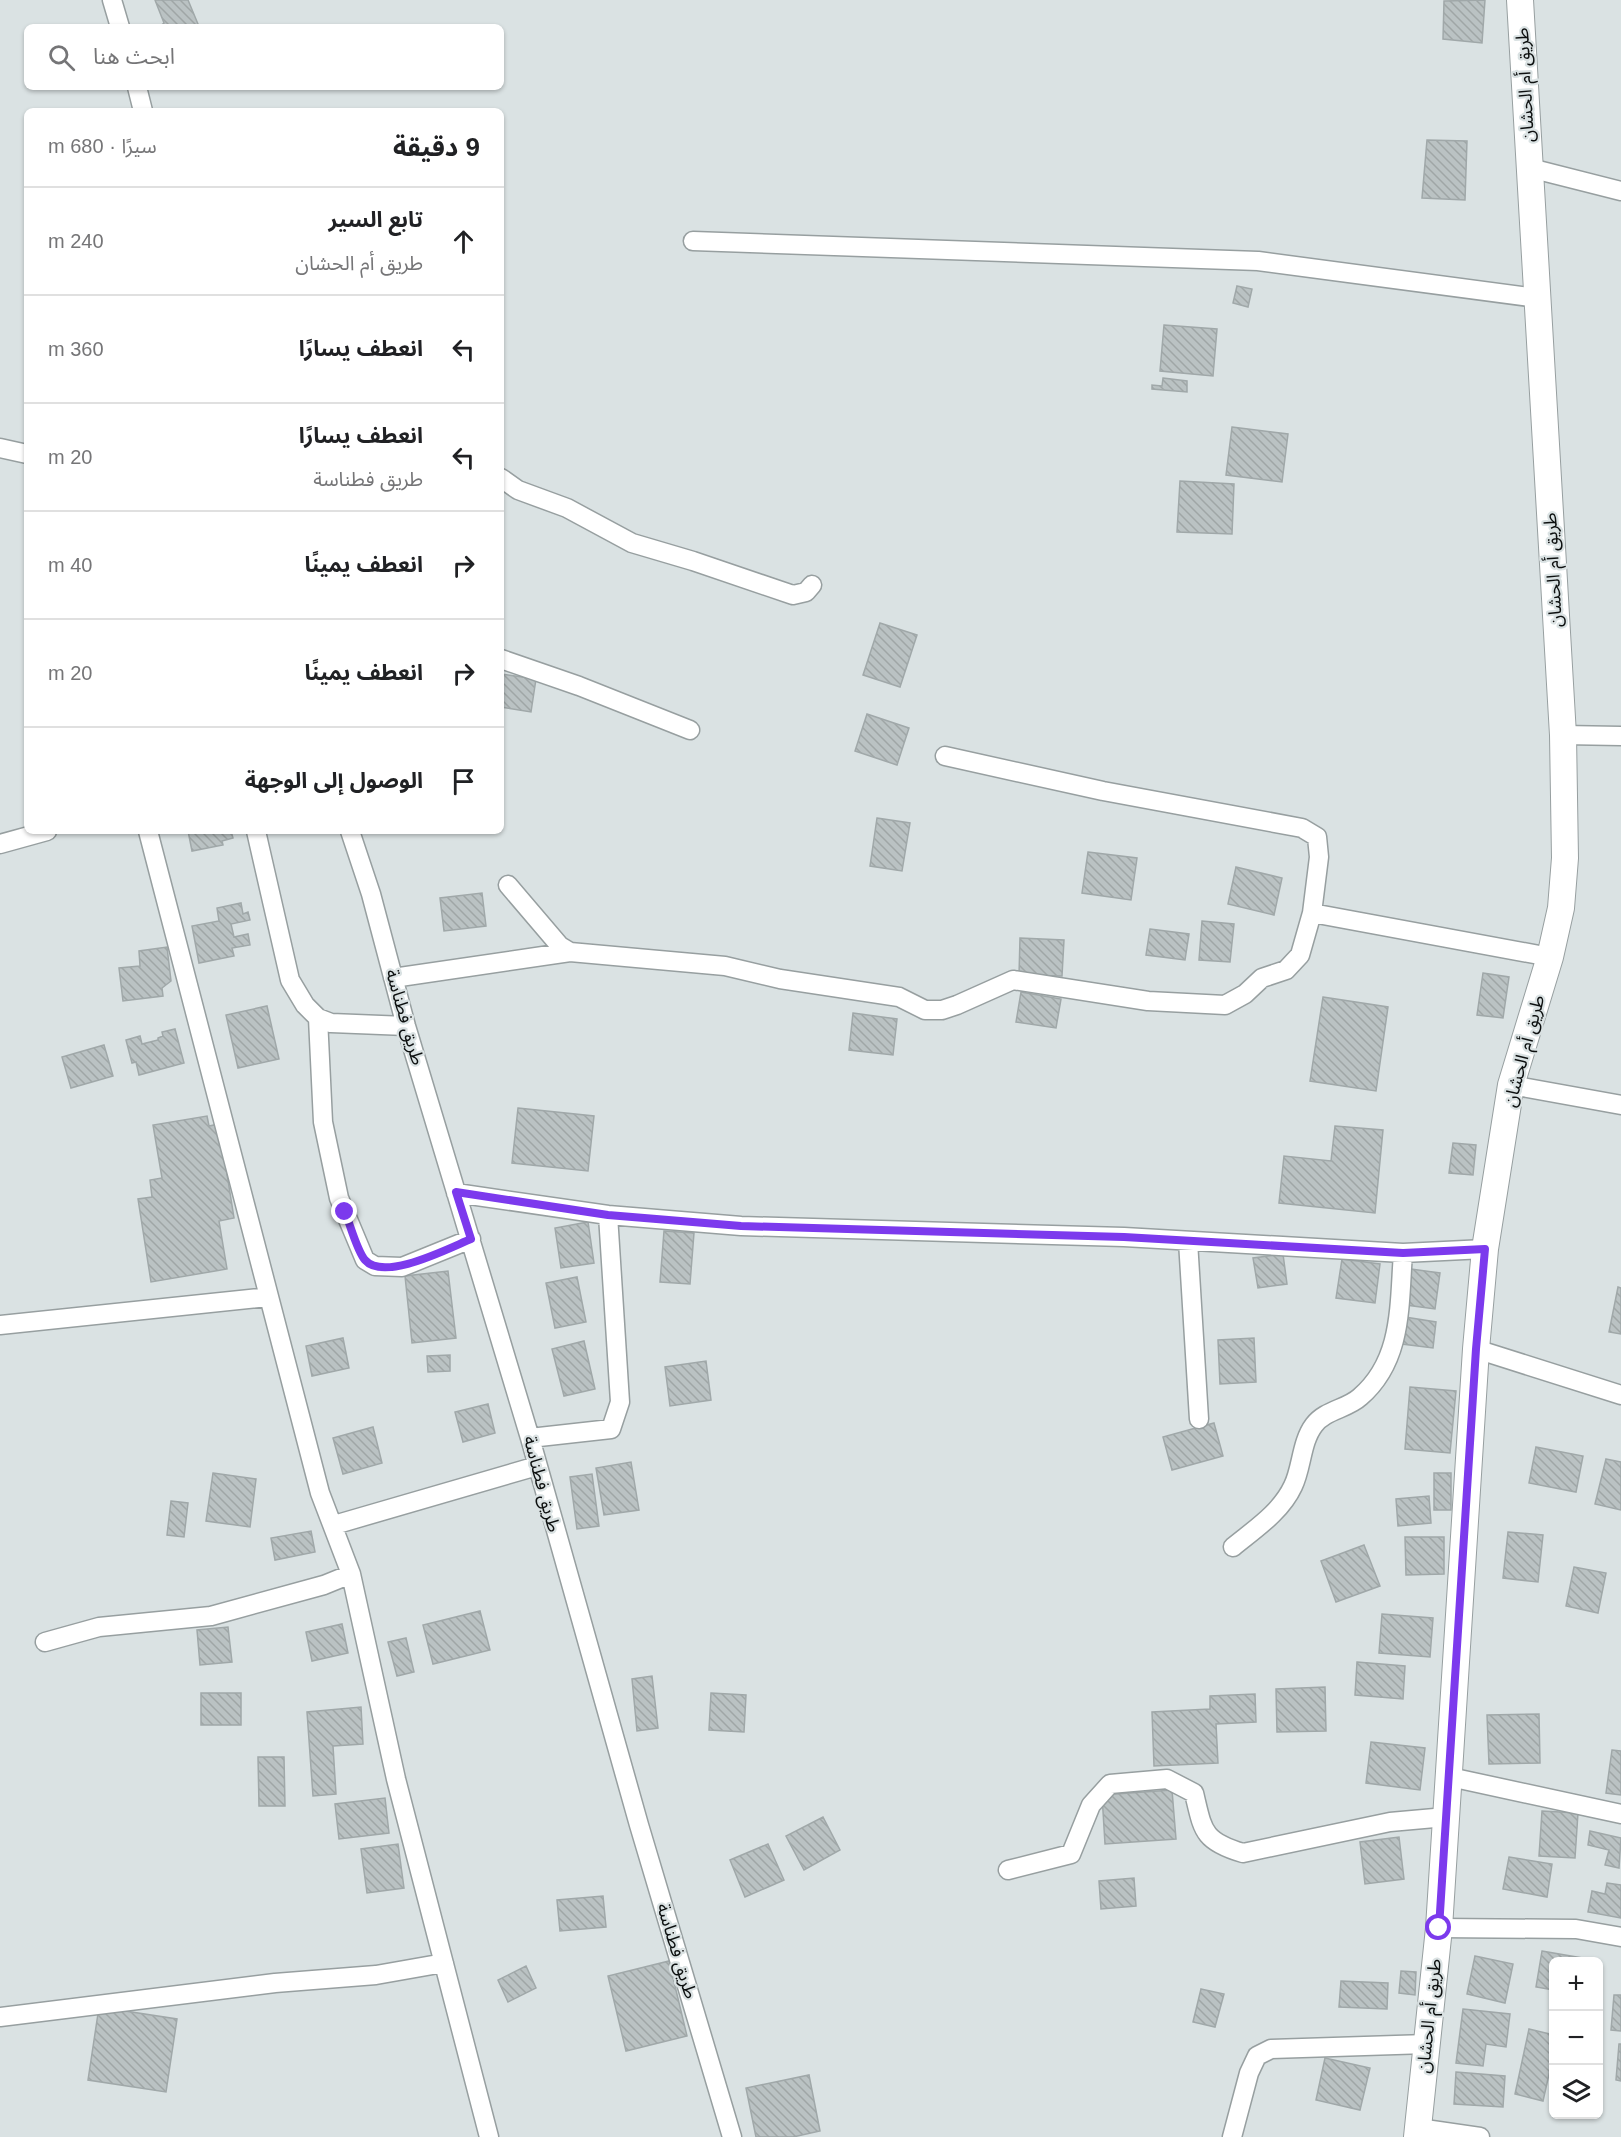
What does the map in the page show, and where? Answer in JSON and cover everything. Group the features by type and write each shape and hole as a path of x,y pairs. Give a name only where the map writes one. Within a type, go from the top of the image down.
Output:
{"street":[{"path":"112,0 119,24"},
{"name":"طريق أم الحشان","path":"1417,2132 1439,1928 1476,1349 1485,1249 1511,1085 1550,957 1561,908 1565,858 1563,735 1520,0"},
{"path":"138,90 142,108"},
{"path":"1530,168 1621,191"},
{"path":"693,241 1258,261 1537,298"},
{"path":"0,448 24,453"},
{"path":"504,480 518,490 567,508 632,543 793,595 806,592 812,585"},
{"path":"504,660 579,686 690,730"},
{"path":"1563,735 1621,736"},
{"path":"393,978 570,952 725,966 780,979 899,997 925,1010 942,1011 1013,980 1148,1001 1225,1005 1245,994 1262,978 1286,970 1300,955 1312,913 1319,856 1317,837 1302,828 1103,791 945,756"},
{"path":"0,844 36,834"},
{"path":"149,834 320,1493 351,1574 396,1779 489,2137"},
{"path":"257,834 290,980 306,1005 318,1018 331,1023 406,1026"},
{"name":"طريق فطناسة","path":"351,834 371,894 406,1026 530,1438 732,2137"},
{"path":"507,885 560,946 570,952"},
{"path":"1312,913 1550,957"},
{"path":"318,1018 323,1122 339,1198 365,1260 375,1266 402,1266 471,1239"},
{"path":"1511,1085 1621,1105"},
{"path":"456,1192 608,1215 741,1226 1188,1241 1403,1253 1485,1249"},
{"path":"530,1438 611,1430 616,1420 620,1402 608,1215"},
{"path":"1188,1241 1199,1419"},
{"path":"1233,1547 1282,1505 1294,1485 1313,1425 1359,1398 1383,1371 1396,1342 1403,1253"},
{"path":"0,1325 268,1297"},
{"path":"1476,1349 1621,1395"},
{"path":"334,1525 537,1466"},
{"path":"45,1642 99,1627 211,1616 314,1588 351,1574"},
{"path":"1450,1777 1621,1814"},
{"path":"1008,1870 1071,1854 1091,1805 1110,1784 1167,1779 1194,1793 1204,1831 1226,1848 1243,1853 1390,1822 1446,1817"},
{"path":"1439,1928 1576,1929 1621,1937"},
{"path":"0,2017 275,1983 376,1975 444,1963"},
{"path":"1232,2137 1249,2073 1257,2056 1271,2049 1427,2044"},
{"path":"1417,2132 1480,2137"}],"building":[{"path":"155,0 188,0 198,24 163,24"},
{"path":"1485,0 1482,43 1443,39 1444,1"},
{"path":"1427,140 1467,141 1465,200 1422,198"},
{"path":"1237,286 1252,289 1248,307 1233,303"},
{"path":"1164,325 1217,329 1213,376 1160,371"},
{"path":"1163,378 1187,381 1187,392 1152,389 1152,385 1162,386"},
{"path":"1232,427 1288,434 1282,482 1226,475"},
{"path":"1180,481 1234,484 1232,534 1177,532"},
{"path":"880,623 917,635 900,687 863,675"},
{"path":"504,674 536,679 531,712 504,708"},
{"path":"867,714 909,728 897,765 855,751"},
{"path":"877,818 910,823 902,871 870,866"},
{"path":"189,834 232,834 233,838 222,841 223,845 192,851"},
{"path":"1088,852 1137,858 1131,900 1082,893"},
{"path":"1236,867 1282,878 1274,915 1228,904"},
{"path":"482,893 486,926 444,931 440,898"},
{"path":"241,903 243,914 248,912 250,920 231,924 234,937 248,934 250,945 232,948 234,956 199,963 192,926 219,921 217,908"},
{"path":"1202,921 1234,924 1230,962 1199,960"},
{"path":"1150,929 1189,934 1185,960 1146,955"},
{"path":"1020,938 1064,940 1062,976 1019,975"},
{"path":"167,947 171,981 162,988 163,996 123,1001 119,968 140,966 139,951"},
{"path":"1483,973 1509,977 1503,1018 1477,1015"},
{"path":"1021,992 1061,999 1056,1028 1016,1022"},
{"path":"1323,997 1388,1007 1376,1091 1310,1081"},
{"path":"267,1006 279,1059 238,1068 226,1015"},
{"path":"853,1013 897,1019 893,1055 849,1050"},
{"path":"175,1029 184,1063 139,1075 136,1062 132,1063 126,1040 140,1036 142,1044 158,1040 163,1036 162,1032"},
{"path":"104,1045 113,1076 71,1088 62,1057"},
{"path":"518,1108 594,1116 588,1171 512,1163"},
{"path":"207,1116 209,1126 219,1124 234,1218 219,1221 227,1269 151,1282 138,1199 152,1197 150,1180 162,1178 153,1125"},
{"path":"1335,1126 1383,1130 1375,1213 1279,1203 1284,1156 1331,1161"},
{"path":"1453,1143 1476,1145 1473,1175 1449,1173"},
{"path":"588,1222 594,1263 561,1268 555,1228"},
{"path":"664,1231 694,1233 690,1284 660,1282"},
{"path":"1283,1254 1287,1284 1258,1288 1253,1258"},
{"path":"1342,1259 1380,1264 1375,1303 1336,1298"},
{"path":"1411,1269 1440,1273 1435,1309 1406,1305"},
{"path":"448,1271 456,1338 412,1343 405,1276"},
{"path":"577,1277 586,1322 555,1328 546,1283"},
{"path":"1618,1287 1621,1288 1621,1334 1609,1332"},
{"path":"1405,1317 1436,1322 1433,1348 1402,1344"},
{"path":"343,1338 349,1368 312,1376 306,1346"},
{"path":"1254,1338 1256,1382 1220,1384 1218,1340"},
{"path":"584,1341 595,1389 564,1396 552,1349"},
{"path":"450,1355 450,1371 428,1372 427,1356"},
{"path":"706,1361 711,1400 670,1406 665,1367"},
{"path":"1410,1387 1456,1391 1450,1453 1405,1449"},
{"path":"488,1404 495,1433 463,1442 455,1412"},
{"path":"1214,1423 1223,1456 1172,1470 1163,1437"},
{"path":"373,1427 382,1463 343,1474 333,1438"},
{"path":"1536,1447 1583,1456 1576,1492 1529,1483"},
{"path":"1606,1459 1621,1462 1621,1510 1595,1504"},
{"path":"631,1462 639,1510 604,1515 596,1468"},
{"path":"213,1473 256,1479 250,1527 206,1521"},
{"path":"1434,1473 1451,1473 1451,1510 1434,1510"},
{"path":"592,1474 599,1526 577,1529 570,1477"},
{"path":"1429,1496 1431,1523 1398,1526 1396,1499"},
{"path":"171,1501 188,1503 184,1537 167,1535"},
{"path":"311,1531 315,1552 275,1560 271,1538"},
{"path":"1508,1532 1543,1535 1538,1582 1503,1578"},
{"path":"1405,1537 1444,1537 1444,1574 1406,1575"},
{"path":"1364,1545 1380,1586 1336,1602 1321,1561"},
{"path":"1574,1567 1606,1573 1598,1613 1566,1606"},
{"path":"480,1611 490,1650 433,1664 423,1625"},
{"path":"1382,1614 1433,1618 1430,1657 1379,1653"},
{"path":"342,1624 348,1653 312,1661 306,1632"},
{"path":"228,1627 232,1662 200,1665 197,1630"},
{"path":"406,1638 414,1672 397,1676 388,1642"},
{"path":"1357,1662 1405,1666 1403,1699 1355,1695"},
{"path":"652,1676 658,1728 637,1731 632,1679"},
{"path":"1325,1687 1326,1731 1277,1732 1276,1689"},
{"path":"201,1693 241,1693 241,1725 201,1725"},
{"path":"711,1693 746,1695 744,1732 709,1730"},
{"path":"1255,1694 1256,1722 1216,1724 1218,1763 1154,1766 1152,1712 1210,1709 1210,1696"},
{"path":"361,1707 363,1744 333,1746 336,1794 313,1796 307,1712"},
{"path":"1539,1714 1540,1763 1489,1764 1487,1715"},
{"path":"1371,1742 1425,1748 1420,1790 1366,1783"},
{"path":"1612,1750 1621,1751 1621,1795 1606,1793"},
{"path":"258,1757 284,1757 285,1806 259,1806"},
{"path":"1172,1790 1176,1839 1105,1844 1102,1795"},
{"path":"385,1798 389,1833 339,1839 335,1804"},
{"path":"1542,1811 1578,1813 1575,1858 1539,1856"},
{"path":"823,1817 840,1850 804,1870 786,1836"},
{"path":"1590,1831 1621,1838 1619,1868 1605,1865 1609,1850 1588,1845"},
{"path":"1399,1837 1404,1879 1365,1884 1360,1842"},
{"path":"398,1844 404,1888 367,1893 361,1849"},
{"path":"768,1844 784,1880 745,1897 730,1860"},
{"path":"1509,1857 1552,1864 1547,1897 1503,1889"},
{"path":"1134,1878 1136,1906 1101,1909 1099,1881"},
{"path":"1607,1883 1621,1885 1621,1918 1588,1912 1592,1891 1605,1894"},
{"path":"603,1896 606,1927 560,1931 557,1900"},
{"path":"1542,1951 1576,1957 1549,1957 1549,1989 1536,1987"},
{"path":"1475,1956 1513,1964 1505,2003 1467,1994"},
{"path":"669,1961 687,2036 626,2051 608,1976"},
{"path":"526,1966 536,1988 508,2002 498,1980"},
{"path":"1401,1971 1416,1972 1415,1995 1399,1993"},
{"path":"1341,1981 1388,1983 1387,2009 1339,2007"},
{"path":"1201,1989 1224,1994 1215,2027 1193,2022"},
{"path":"1614,1995 1621,1995 1621,2031 1611,2030"},
{"path":"99,2007 177,2019 166,2092 88,2080"},
{"path":"1463,2009 1510,2014 1506,2047 1486,2044 1483,2066 1456,2063"},
{"path":"1529,2029 1549,2034 1549,2074 1543,2101 1515,2094"},
{"path":"1619,2044 1621,2044 1621,2081 1616,2080"},
{"path":"1325,2058 1370,2068 1360,2110 1316,2100"},
{"path":"1456,2072 1505,2076 1503,2107 1454,2104"},
{"path":"809,2075 820,2131 793,2137 756,2137 746,2088"}],"route":[{"path":"345,1212 365,1260 375,1266 402,1266 471,1239 456,1192 608,1215 741,1226 1124,1237 1403,1253 1485,1249 1476,1349 1439,1928"}]}
